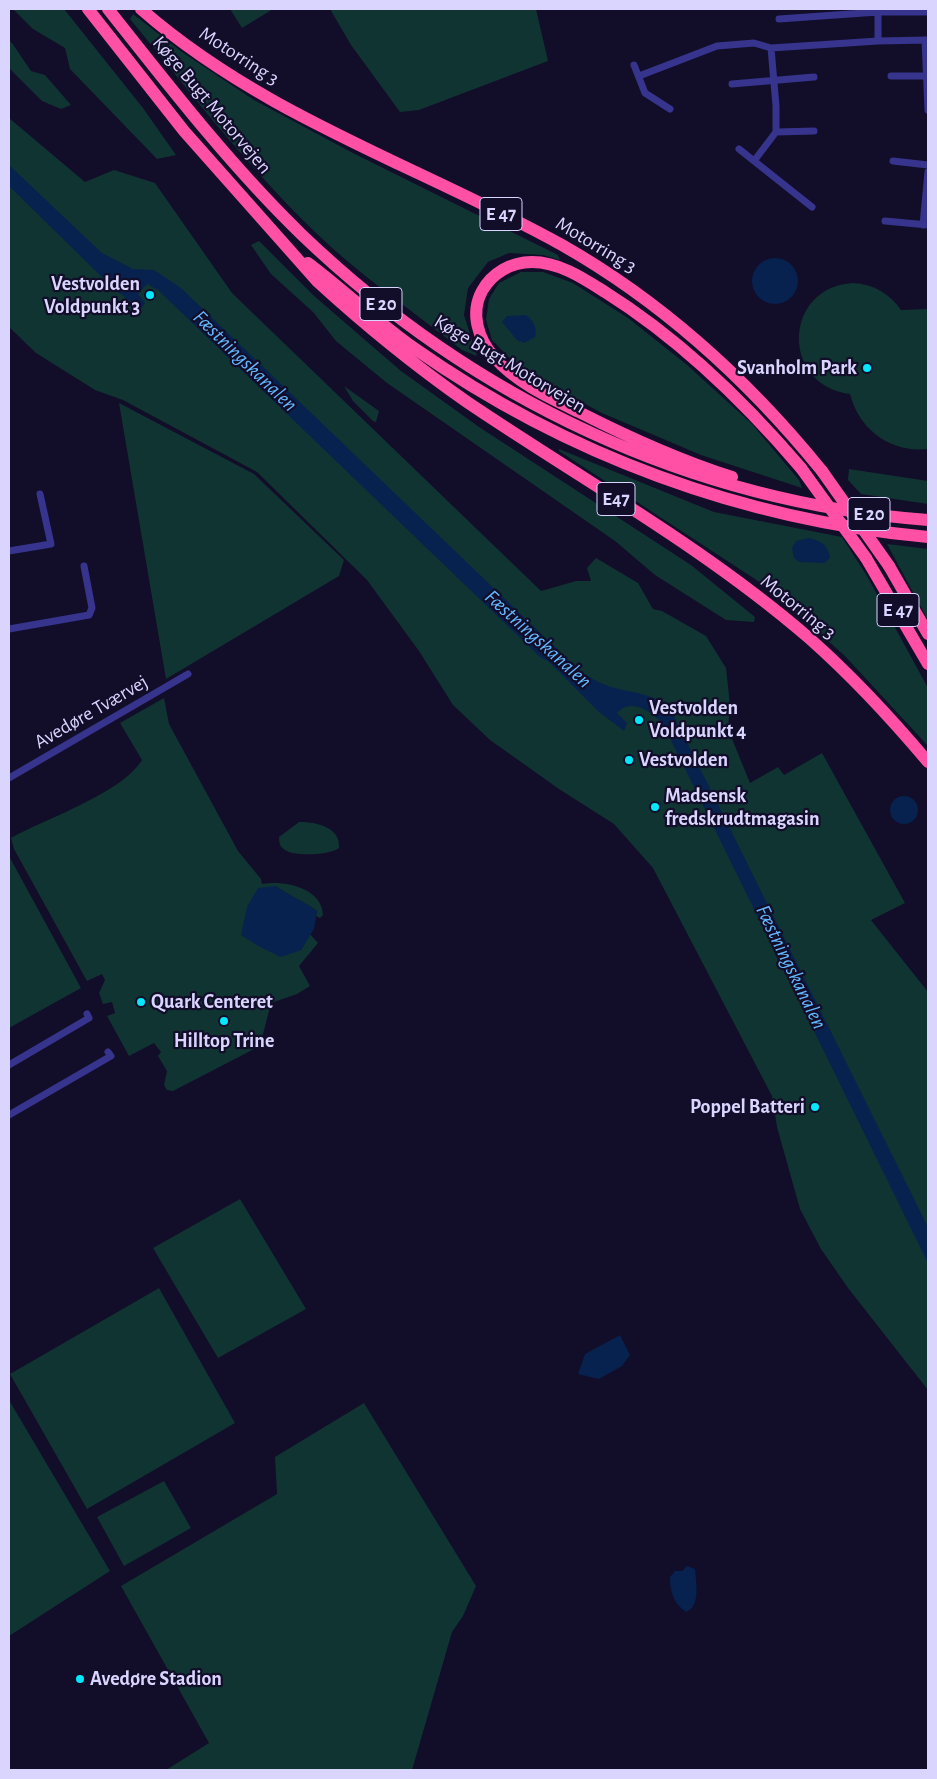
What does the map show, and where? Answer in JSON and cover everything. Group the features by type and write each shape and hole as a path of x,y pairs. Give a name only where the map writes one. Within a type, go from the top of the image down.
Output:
{"highway":[{"name":"E 20","path":"88,9 184,131 292,251"},
{"name":"Køge Bugt Motorvejen","path":"108,9 208,133 273,205 351,279 430,340 524,399 618,444 677,468 736,487 810,504 928,520"},
{"name":"Motorring 3","path":"142,9 191,48 272,100 369,150 521,223 563,246 624,284 667,315 737,375 775,415 822,471 890,566 928,634"},
{"name":"Køge Bugt Motorvejen","path":"292,251 421,352 517,412 580,444 628,465 732,501 829,524 928,537"},
{"name":"Motorring 3","path":"292,251 317,282 403,356 472,405 665,531 764,602 843,670 878,705 928,762"},
{"name":"E 47","path":"810,504 789,494 730,476 651,446 535,389 511,372 486,347 476,322 477,306 481,293 497,273 519,264 545,263 574,274 625,304 693,356 736,395 801,468 866,558 928,664"}],"street":[{"path":"779,19 878,12 928,12"},
{"path":"878,12 878,41"},
{"path":"639,76 717,46 754,43 771,48 878,41 927,40 928,110"},
{"path":"754,161 776,132 771,48"},
{"path":"634,64 645,93 670,109"},
{"path":"891,76 927,76"},
{"path":"732,84 814,77"},
{"path":"776,132 814,131"},
{"path":"739,149 812,207"},
{"path":"893,161 928,165"},
{"path":"885,221 926,225 928,172"},
{"path":"9,551 51,544 40,494"},
{"path":"9,629 89,614 92,608 84,566"},
{"name":"Avedøre Tværvej","path":"9,778 188,674"},
{"path":"9,1065 89,1018 86,1014"},
{"path":"9,1115 111,1056 108,1052"}],"green space":[{"path":"13,9 64,9 143,108 176,155 157,159 70,69 65,48 33,29"},
{"path":"230,9 273,9 242,28"},
{"path":"330,9 536,9 548,61 419,110 400,112 351,45"},
{"path":"133,14 182,52 254,100 351,152 558,255 560,260 543,255 509,253 488,262 468,288 464,315 477,356 462,350 349,263 289,206 219,128 130,19"},
{"path":"9,41 31,71 45,75 71,105 61,109 42,101 9,68"},
{"name":"Vestvolden","path":"9,118 85,182 114,170 155,183 232,293 541,591 576,581 591,581 587,568 596,558 638,583 653,609 662,611 706,636 726,668 730,705 728,729 750,783 778,767 784,775 822,753 905,903 871,920 928,992 928,1390 848,1288 821,1249 800,1209 777,1127 772,1096 653,868 614,824 559,789 490,740 453,705 419,651 367,580 257,472 123,400 95,390 36,353 9,327"},
{"path":"259,241 313,295 401,371 479,427 691,565 755,617 754,622 726,620 655,575 615,541 387,383 336,341 313,312 271,274 251,245"},
{"path":"521,272 543,272 573,283 628,318 686,364 752,424 799,480 802,488 701,455 602,413 521,370 492,340 486,320 489,299 499,283"},
{"name":"Svanholm Park","path":"853,283 868,285 881,291 892,299 901,310 928,309 928,449 901,447 889,443 878,436 861,418 854,407 850,394 827,387 811,373 802,356 799,337 803,318 813,301 830,289"},
{"path":"344,386 379,411 376,422 353,401"},
{"path":"119,403 254,474 344,560 339,576 166,679"},
{"path":"559,449 714,512 842,537 867,576 928,688 928,746 844,655 764,585 559,451"},
{"path":"849,469 928,481 928,504 861,494 848,480"},
{"path":"887,544 928,549 928,620"},
{"path":"164,698 169,724 238,851 261,879 262,884 281,883 309,892 321,906 323,915 320,918 316,916 317,911 276,886 301,950 310,934 318,943 299,966 310,986 297,994 271,1003 260,1046 173,1091 167,1090 164,1085 167,1071 158,1056 161,1052 154,1043 129,1056 107,1016 115,1013 112,1002 103,1004 99,993 105,980 102,974 87,981 14,849 11,838 101,794 132,772 142,760 120,723"},
{"path":"299,822 313,823 326,827 336,835 339,841 339,848 328,852 312,854 296,854 285,850 280,845 279,837"},
{"path":"9,856 81,988 9,1028"},
{"path":"240,1199 306,1309 218,1358 153,1248"},
{"path":"159,1288 235,1423 87,1509 10,1374"},
{"path":"9,1400 110,1571 9,1636"},
{"path":"364,1403 476,1586 463,1616 452,1632 412,1770 166,1770 209,1743 121,1586 277,1494 275,1457"},
{"path":"164,1481 191,1528 124,1566 97,1517"}],"water":[{"name":"Fæstningskanalen","path":"9,165 102,253 133,269 154,270 181,288 580,671 606,685 652,697 665,704 671,710 928,1227 928,1263 663,724 648,711 635,706 629,706 617,713 627,723 624,731 599,712 548,661 540,657 158,290 147,284 138,294 145,303 142,308 111,286 9,186"},
{"path":"770,258 780,258 794,268 798,281 794,294 788,300 780,304 770,304 756,294 752,286 752,276 762,262"},
{"path":"526,315 534,325 536,334 535,337 524,343 517,340 502,322 507,316"},
{"path":"809,538 820,542 828,549 830,558 824,563 799,562 794,558 792,548 796,541"},
{"path":"904,796 914,800 918,810 914,820 904,824 894,820 890,810 894,800"},
{"path":"276,886 317,911 314,929 301,950 281,957 241,935 247,907 258,888"},
{"path":"620,1335 630,1355 622,1366 599,1379 578,1374 585,1354"},
{"path":"687,1566 695,1569 697,1587 694,1605 686,1612 678,1605 673,1596 670,1577 675,1571 682,1571"}],"place":[{"name":"Vestvolden Voldpunkt 3","path":"150,295"},
{"name":"Svanholm Park","path":"867,368"},
{"name":"Vestvolden Voldpunkt 4","path":"639,720"},
{"name":"Vestvolden","path":"629,760"},
{"name":"Madsensk fredskrudtmagasin","path":"655,807"},
{"name":"Quark Centeret","path":"141,1002"},
{"name":"Hilltop Trine","path":"224,1021"},
{"name":"Poppel Batteri","path":"815,1107"},
{"name":"Avedøre Stadion","path":"80,1679"}]}
